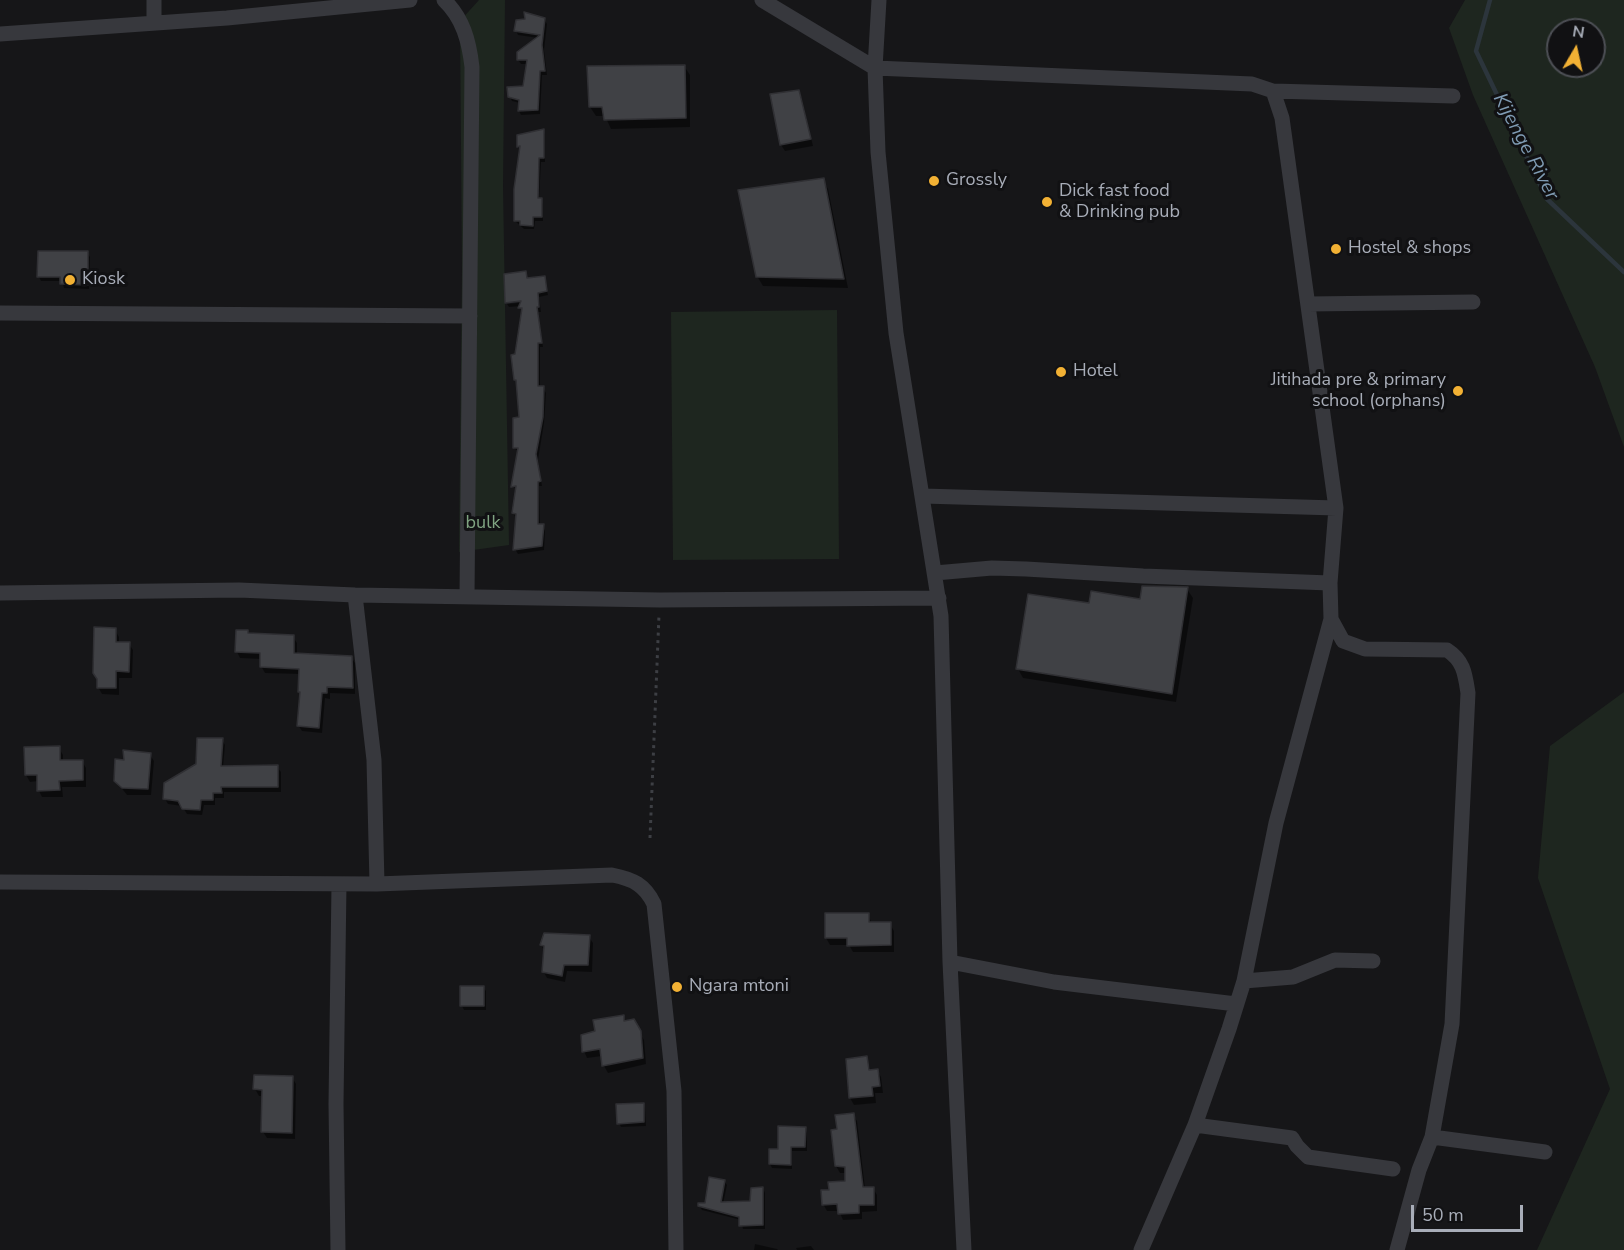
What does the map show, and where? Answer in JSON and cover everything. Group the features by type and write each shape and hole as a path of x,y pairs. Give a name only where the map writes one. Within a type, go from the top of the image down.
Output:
{"street":[{"path":"154,0 154,23"},
{"path":"0,34 410,0"},
{"path":"444,0 455,10 469,41 472,67 467,597"},
{"path":"762,0 875,68 1252,84 1273,91 1453,96"},
{"path":"879,0 875,68 878,152 896,333 941,616 950,962 964,1250"},
{"path":"1141,1250 1195,1125 1244,981 1276,823 1331,619 1330,584 1336,508 1282,118 1273,91"},
{"path":"1308,304 1473,302"},
{"path":"0,313 470,316"},
{"path":"923,496 1336,508"},
{"path":"935,573 992,568 1026,568 1143,576 1330,584"},
{"path":"0,593 238,590 355,595 660,600 939,598"},
{"path":"355,595 374,760 377,884"},
{"path":"1331,619 1342,641 1365,649 1447,650 1458,657 1465,675 1468,693 1452,1024 1432,1137 1419,1170 1397,1250"},
{"path":"0,882 377,884 612,875 630,878 643,887 654,904 674,1091 676,1250"},
{"path":"338,1250 336,1104 339,884"},
{"path":"1244,981 1293,977 1335,960 1373,961"},
{"path":"950,962 1054,982 1236,1004"},
{"path":"1195,1125 1292,1138 1308,1157 1393,1169"},
{"path":"1432,1137 1545,1152"}],"path":[{"path":"650,838 660,600"}],"green space":[{"name":"bulk","path":"479,0 505,0 503,186 509,545 459,552 462,270 460,21"},
{"path":"1465,0 1624,0 1624,447 1595,367 1473,95 1449,28"},
{"path":"837,310 839,559 673,560 671,312"},
{"path":"1624,692 1624,1250 1537,1250 1610,1089 1538,878 1550,746"}],"building":[{"path":"524,12 545,18 542,45 545,71 540,71 538,110 518,111 519,100 508,97 507,87 523,86 527,60 517,60 517,52 540,35 514,31 516,20 525,19"},
{"path":"685,65 686,118 604,120 602,107 589,107 587,66"},
{"path":"799,90 811,139 780,145 770,94"},
{"path":"544,129 544,158 539,158 538,198 542,198 542,217 533,217 533,226 520,225 520,221 514,221 514,189 520,146 517,147 517,135"},
{"path":"824,178 844,279 756,277 738,190"},
{"path":"38,251 88,251 88,285 60,284 60,277 37,277"},
{"path":"526,271 527,278 545,276 547,291 538,293 539,307 537,307 542,343 538,343 538,386 544,386 543,417 536,454 541,481 538,482 538,524 544,524 542,546 513,550 516,514 512,513 516,486 511,487 518,448 513,448 513,418 519,417 511,355 515,354 522,308 518,308 521,301 505,303 504,274"},
{"path":"1142,586 1188,587 1172,694 1016,669 1028,594 1089,603 1091,591 1140,599"},
{"path":"94,627 116,628 116,642 130,642 129,672 116,671 116,688 97,688 97,679 93,673"},
{"path":"236,630 248,630 248,633 294,635 294,653 352,656 353,688 327,687 327,693 322,693 319,728 297,726 300,692 298,692 299,669 260,667 260,653 235,652"},
{"path":"197,738 223,738 221,766 278,765 278,787 221,787 222,793 213,793 213,800 201,800 200,810 182,809 178,801 163,799 164,783 196,764"},
{"path":"60,746 60,760 83,760 83,780 59,781 60,790 37,791 37,775 25,775 24,747"},
{"path":"123,750 151,753 148,789 122,788 114,781 115,759 124,760"},
{"path":"825,913 869,913 869,922 891,922 891,945 847,946 847,938 825,938"},
{"path":"544,933 590,935 588,965 564,965 562,976 542,972 544,946 540,945"},
{"path":"460,986 484,986 484,1006 460,1006"},
{"path":"624,1015 624,1021 634,1019 641,1031 643,1058 602,1066 600,1049 582,1052 581,1035 595,1031 593,1020"},
{"path":"867,1056 869,1070 878,1069 880,1086 872,1087 873,1096 849,1098 846,1059"},
{"path":"254,1075 293,1076 292,1133 261,1132 262,1090 253,1089"},
{"path":"644,1103 644,1122 617,1124 616,1104"},
{"path":"854,1113 863,1187 874,1187 874,1205 859,1205 859,1213 838,1214 837,1204 822,1205 821,1190 829,1190 828,1182 845,1181 845,1167 835,1166 831,1130 837,1129 835,1115"},
{"path":"778,1126 806,1127 805,1147 791,1147 791,1165 769,1164 769,1149 778,1149"},
{"path":"709,1177 725,1180 721,1202 750,1201 751,1188 763,1187 763,1225 739,1226 739,1217 698,1206 698,1203 705,1203"}],"waterway":[{"name":"Kijenge River","path":"1490,0 1476,51 1547,199 1624,272"}],"place":[{"name":"Grossly","path":"934,181"},
{"name":"Dick fast food & Drinking pub","path":"1047,202"},
{"name":"Hostel & shops","path":"1336,249"},
{"name":"Kiosk","path":"70,280"},
{"name":"Hotel","path":"1061,372"},
{"name":"Jitihada pre & primary school (orphans)","path":"1458,391"},
{"name":"Ngara mtoni","path":"677,987"}]}
